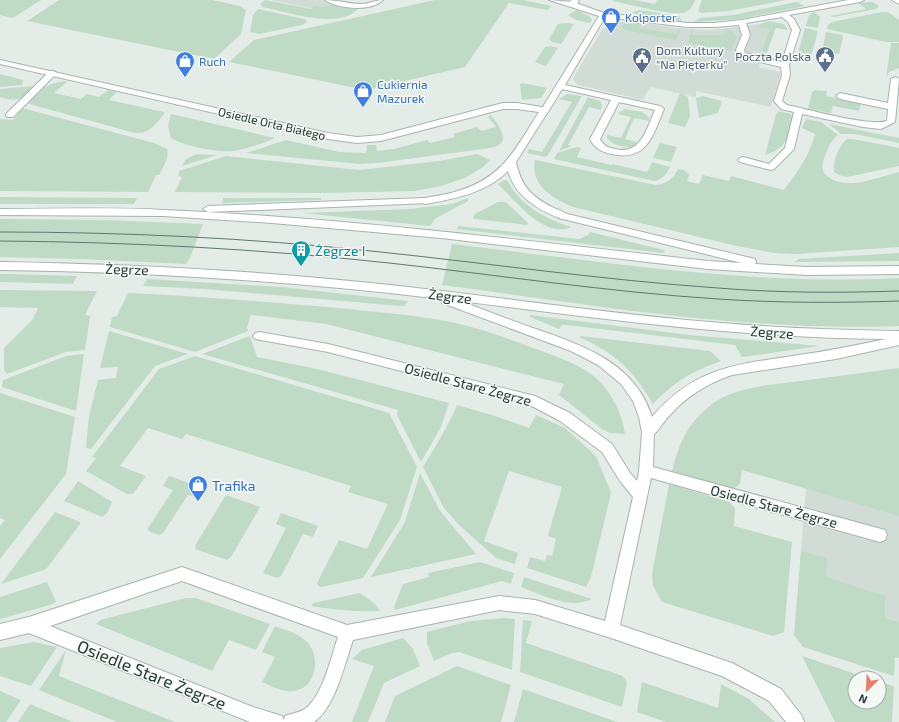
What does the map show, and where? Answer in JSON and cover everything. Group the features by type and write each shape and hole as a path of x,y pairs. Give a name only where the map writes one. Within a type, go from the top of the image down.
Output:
{"street":[{"path":"329,0 363,7 373,6 379,0"},
{"path":"553,0 574,2 603,15 681,25 714,25 742,22 860,0"},
{"path":"783,14 791,21 796,30 785,65 786,75 778,102 784,107 863,124 881,126 891,122 895,79"},
{"path":"163,213 201,209 425,201 453,196 479,187 494,179 512,162 603,15"},
{"path":"742,22 746,35 740,50 742,54 751,58 785,65"},
{"name":"Osiedle Orła Białego","path":"0,62 328,136 357,140 382,138 503,106 517,106 545,110"},
{"path":"10,115 53,74"},
{"path":"559,86 660,109 640,149 627,154 603,149 597,144 595,139 616,99"},
{"path":"840,96 893,107"},
{"path":"743,160 770,166 789,148 799,110"},
{"path":"512,162 513,172 523,191 544,208 563,216 733,258 808,271"},
{"path":"0,212 163,213 341,225 708,265 808,271 899,270"},
{"name":"Żegrze","path":"0,266 116,268 325,282 724,329 815,335 899,335"},
{"path":"426,293 565,344 606,363 626,380 639,401 647,419 648,433 646,471 611,630"},
{"name":"Osiedle Stare Żegrze","path":"260,336 335,350 531,400 564,417 607,448 625,477 641,496"},
{"path":"648,433 657,419 674,402 694,387 718,374 732,370 836,354 899,341"},
{"name":"Osiedle Stare Żegrze","path":"646,471 880,535"},
{"path":"0,632 29,625 182,574 320,622 347,633 499,603 535,607 611,630 726,669 775,695 796,722"},
{"name":"Osiedle Stare Żegrze","path":"29,625 253,715 276,722"},
{"path":"291,722 300,721 314,712 324,697 347,633"}],"shaded area":[{"path":"270,0 344,0 338,5 338,14"},
{"path":"614,22 636,22 677,28 707,30 774,22 759,67 781,72 771,107 696,91 696,97 650,87 643,100 578,85 573,78 602,30"},
{"path":"899,378 899,622 828,600 800,561 807,477"}],"green space":[{"path":"0,0 41,0 13,18 0,15"},
{"path":"59,0 212,0 240,6 246,10 241,34 214,59 27,21"},
{"path":"265,0 311,9 314,6 323,7 338,5 358,9 349,15 338,18 312,18 263,7 260,4"},
{"path":"435,0 523,0 551,6 548,10 509,3 465,67 366,90 229,62 254,40"},
{"path":"612,0 634,0 655,4 657,0 695,0 688,11 683,13 669,13"},
{"path":"702,0 786,0 729,11 701,13 698,11"},
{"path":"796,2 805,6 739,19 694,22 700,18 733,15"},
{"path":"873,2 879,6 876,9 834,17 830,16 866,9 858,3"},
{"path":"258,9 304,19 307,22 302,25 260,34 250,32 253,15"},
{"path":"577,10 589,16 592,20 590,23 576,20 568,15"},
{"path":"639,10 679,16 682,21 630,13"},
{"path":"814,12 820,17 818,28 806,26 809,15"},
{"path":"888,12 899,20 899,42 886,42 827,29 828,25 832,22"},
{"path":"625,21 641,22 639,28 677,34 679,28 681,28 677,39 675,40 625,30 622,27"},
{"path":"768,21 784,24 788,30 776,28 766,55 761,54 770,29 758,27"},
{"path":"558,24 574,24 561,44 552,42 549,39"},
{"path":"805,28 818,31 811,56 798,53"},
{"path":"692,29 694,29 692,35 724,35 724,29 734,32 737,37 731,51 689,43"},
{"path":"826,32 842,35 843,37 839,54 822,51"},
{"path":"891,43 899,43 899,68 889,72 886,78"},
{"path":"550,46 558,48 546,66 535,62 545,47"},
{"path":"0,74 23,80 22,85 0,87"},
{"path":"68,81 54,93 81,99 87,94 99,97 108,90 117,92 109,100 164,112 164,114 152,128 145,132 135,133 29,104 29,101 45,87"},
{"path":"523,83 547,88 541,98 522,100 520,84"},
{"path":"34,86 23,97 16,100 0,97 0,89"},
{"path":"815,90 827,91 826,96 861,103 859,111 833,106 831,113 808,109 812,92"},
{"path":"680,93 688,97 690,116 685,127 668,123"},
{"path":"567,94 582,96 548,155 545,157 527,153 529,149 542,152 572,102 559,99"},
{"path":"703,96 722,101 718,113 699,118 696,98"},
{"path":"588,97 600,101 602,104 601,110 589,107 568,145 572,146 559,151"},
{"path":"22,108 154,143 167,149 167,159 159,175 156,175 148,192 0,191 0,119 13,120"},
{"path":"624,109 642,112 649,117 649,121 634,118 625,139 640,143 635,147 620,146 612,143 607,138 607,135 621,138 631,117 618,114"},
{"path":"778,111 791,114 790,131 782,146 772,153 765,155 776,114"},
{"path":"171,114 275,138 255,146 234,151 220,151 192,146 171,138 168,126"},
{"path":"490,114 500,129 503,138 499,145 489,148 360,164 246,153 286,140 339,152 366,153 367,145 376,145 377,151 394,149 427,140 430,143 455,137 453,134 477,127 481,131 496,127 488,117"},
{"path":"806,119 821,122 838,135 829,147 822,166 825,174 835,181 844,183 862,182 899,172 899,247 796,254 774,253 737,246 573,207 550,195 544,190 536,177 534,169 535,160 656,185 670,180 678,169 684,170 689,175 687,181 699,184 703,175 729,181 731,176 784,190 802,164 813,142 815,134 802,128"},
{"path":"829,124 899,138 899,143 855,134 841,134"},
{"path":"847,139 899,148 899,166 847,177 839,175 834,172 834,163 839,149"},
{"path":"660,143 677,147 671,162 653,158"},
{"path":"576,147 581,148 577,157 611,165 647,172 652,162 670,167 664,176 654,181 554,159 557,153"},
{"path":"197,154 217,155 182,166 186,159"},
{"path":"477,154 490,160 483,167 465,178 441,186 415,191 322,193 175,192 182,177 178,176 179,171 226,156 359,170 439,161"},
{"path":"504,180 507,180 519,197 534,210 552,220 571,227 561,229 551,228 531,216 498,184"},
{"path":"0,197 137,198 134,204 0,204"},
{"path":"223,198 321,198 321,200 222,203"},
{"path":"468,198 468,201 436,218 430,226 302,213 410,209 452,204"},
{"path":"498,202 505,202 508,204 528,223 527,225 474,219 473,217 475,214"},
{"path":"0,219 103,220 203,224 190,258 186,264 0,257"},
{"path":"459,226 579,239 588,235 590,232 665,251 663,253 456,229"},
{"path":"452,244 619,264 731,275 843,280 899,278 899,326 842,327 727,321 613,308 442,285"},
{"path":"899,253 899,261 794,262 799,259"},
{"path":"0,274 77,276 73,284 0,282"},
{"path":"147,279 282,287 408,301 404,306 400,306 205,289 143,286"},
{"path":"0,290 97,291 85,315 90,316 85,350 66,352 7,374 4,370 4,348 33,319 38,308 0,307"},
{"path":"128,293 207,297 339,308 420,317 452,322 476,328 561,358 584,369 598,379 609,393 618,409 625,434 610,433 602,429 559,395 564,384 326,324 251,315 247,327 248,331 195,352 110,327 112,317 117,316"},
{"path":"530,315 690,335 820,346 742,357 735,345 567,325 562,325 559,329 530,317"},
{"path":"109,331 188,354 155,366 91,449 86,448 89,416 98,380 116,378 118,367 100,368"},
{"path":"250,336 257,357 317,369 449,403 441,427 421,462 397,415 398,410 202,354"},
{"path":"581,336 710,351 721,361 692,373 676,383 653,404 638,381 622,364 603,349 579,337"},
{"path":"84,354 76,411 2,387 3,380 66,356"},
{"path":"195,356 389,413 417,467 400,520 363,578 321,587 318,586 317,583 339,540 367,549 388,504 348,492 351,486 186,434 182,439 148,428 120,466 146,476 133,494 127,494 86,471 96,458 92,457 159,369"},
{"path":"899,368 899,516 742,470 740,484 733,489 672,471 678,451 690,426 703,411 712,404 733,393 771,385"},
{"path":"0,393 75,417 66,474 0,559 0,526 5,520 0,518"},
{"path":"457,405 529,428 536,415 565,428 596,456 611,493 591,577 586,587 527,568 530,557 545,561 547,555 552,556 556,539 548,536 562,487 509,471 484,541 518,553 515,564 496,558 459,525 444,508 423,467"},
{"path":"420,473 440,511 476,554 371,577 405,522"},
{"path":"169,476 204,488 198,498 188,495 163,533 159,535 148,531 148,528 173,490 163,486"},
{"path":"78,481 112,502 107,513 102,517 64,501"},
{"path":"669,484 729,502 735,508 734,526 792,542 784,632 773,636 662,602 653,586 652,574"},
{"path":"226,495 260,507 231,557 227,560 195,549 196,544"},
{"path":"55,512 80,522 80,524 47,568 1,584"},
{"path":"281,513 318,526 313,537 303,534 281,576 277,578 263,573 286,528 276,524"},
{"path":"801,551 827,558 826,577 885,596 885,618 899,622 899,658 895,657 894,676 887,674 887,670 875,670 803,647 794,635"},
{"path":"480,562 514,573 511,584 502,581 395,610 394,607 403,584 429,577 428,573"},
{"path":"524,577 592,599 574,603 556,600 521,587"},
{"path":"47,582 56,602 0,619 0,597"},
{"path":"360,593 375,604 380,611 329,609 311,606 313,603"},
{"path":"186,598 196,598 270,624 256,650 229,640 212,671 96,624 100,620"},
{"path":"504,618 515,619 512,670 459,652 452,653 434,661 427,643 427,632 470,621"},
{"path":"523,620 532,621 526,643 623,676 627,683 622,707 520,672"},
{"path":"275,626 303,638 310,646 313,653 315,668 313,675 310,682 305,687 298,690 284,691 262,682 275,657 262,652"},
{"path":"403,638 413,649 420,666 384,683 368,722 352,722 374,666 352,659 362,650"},
{"path":"34,642 57,647 31,686 0,676 0,648"},
{"path":"66,650 59,676 175,722 117,722 39,690"},
{"path":"802,656 847,671 847,710 887,710 887,684 894,686 892,722 835,722"},
{"path":"457,666 511,685 501,722 385,722 395,696"},
{"path":"642,682 718,708 721,684 749,699 775,722 666,722 637,712"},
{"path":"523,689 617,722 514,722"},
{"path":"0,691 21,700 6,722 0,722"},
{"path":"30,704 73,722 18,722"}],"tram line":[{"path":"0,232 93,233 186,237 325,246 631,281 741,290 808,292 899,291"},
{"path":"0,241 97,243 244,250 341,258 636,292 718,299 808,302 899,301"}],"place":[{"name":"Kolporter","path":"611,34"},
{"name":"Poczta Polska","path":"825,73"},
{"name":"Dom Kultury \"Na Pięterku\"","path":"642,74"},
{"name":"Ruch","path":"185,78"},
{"name":"Cukiernia Mazurek","path":"363,108"},
{"name":"Żegrze I","path":"301,267"},
{"name":"Trafika","path":"198,502"}]}
